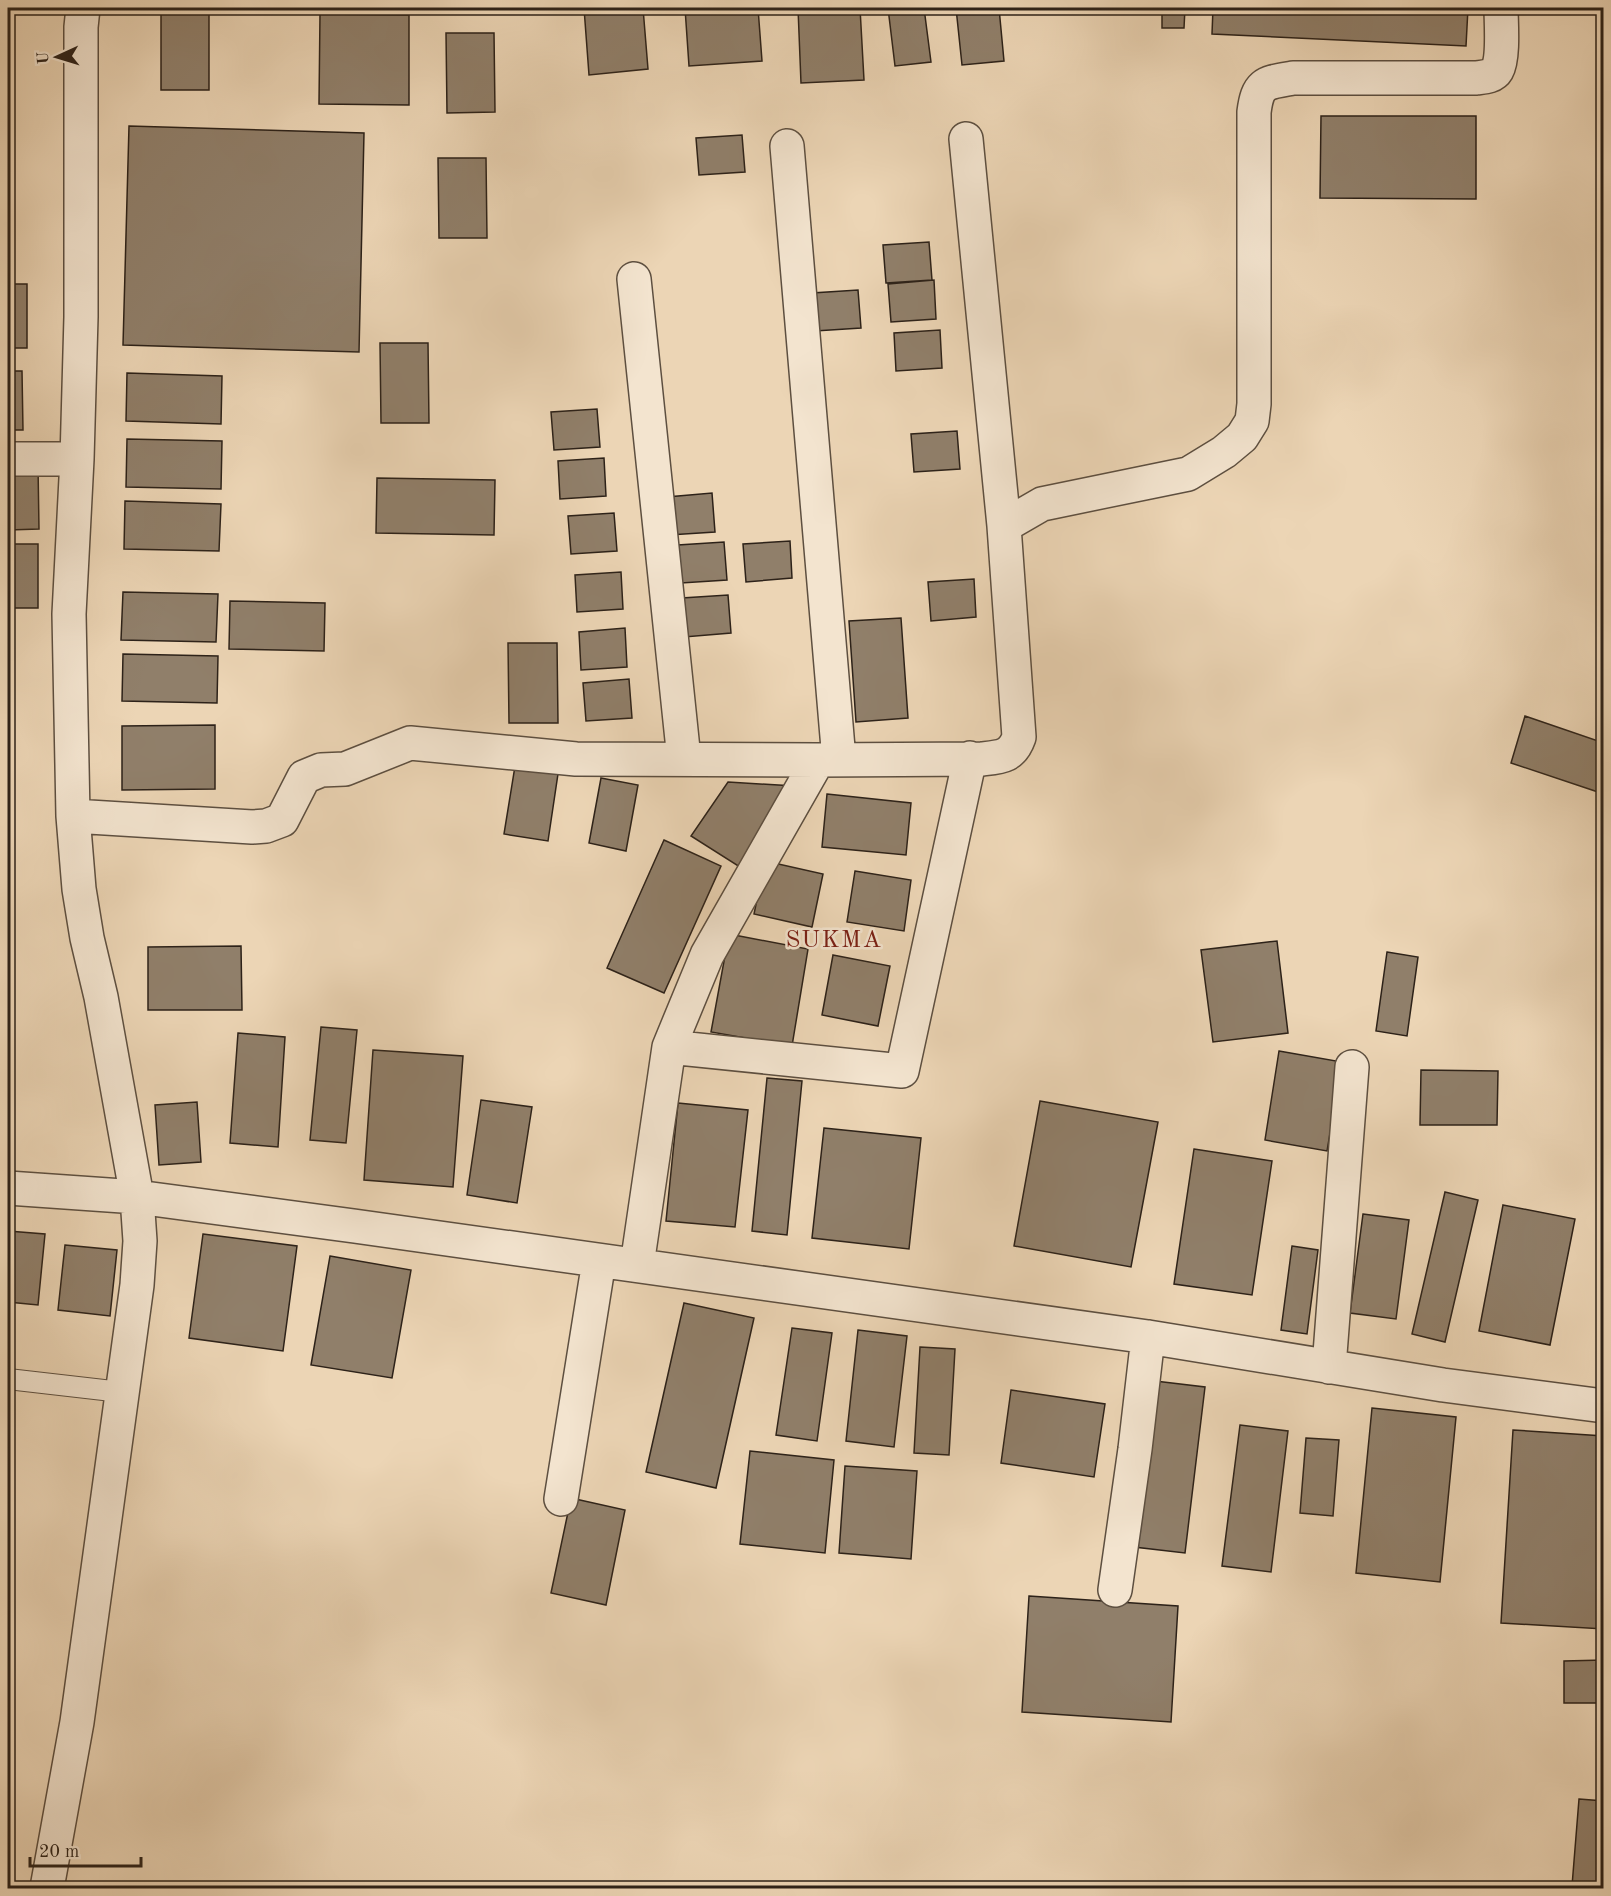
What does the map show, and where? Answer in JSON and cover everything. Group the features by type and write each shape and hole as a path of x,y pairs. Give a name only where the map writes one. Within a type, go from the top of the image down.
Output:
{"street":[{"path":"47,1888 77,1722 137,1285 140,1241 137,1197 79,890 73,816 69,614 81,316 81,27 83,8"},
{"path":"1004,526 1042,504 1188,474 1224,452 1242,437 1252,421 1254,404 1254,112 1256,95 1262,87 1273,81 1293,78 1476,78 1489,76 1497,71 1500,61 1501,8"},
{"path":"73,816 266,826 282,820 304,777 321,770 345,769 410,743 576,759 1000,758 1010,753 1019,737 1004,526 966,140"},
{"path":"637,1265 669,1047 707,955 829,760 787,146"},
{"path":"634,279 684,759"},
{"path":"8,459 76,459"},
{"path":"669,1047 902,1071 970,758"},
{"path":"1329,1367 1352,1067"},
{"path":"8,1188 137,1197 637,1265 1148,1337 1443,1385 1604,1406"},
{"path":"561,1499 599,1260"},
{"path":"1115,1590 1148,1337"}],"lane":[{"path":"8,1379 121,1392"}],"building":[{"path":"584,8 643,8 648,69 589,75"},
{"path":"685,8 758,8 762,61 689,66"},
{"path":"798,8 860,8 864,80 801,83"},
{"path":"888,8 924,8 931,62 895,66"},
{"path":"956,8 999,8 1004,61 962,65"},
{"path":"1162,8 1185,8 1184,28 1162,28"},
{"path":"1213,8 1468,8 1466,46 1212,34"},
{"path":"161,10 209,10 209,90 161,90"},
{"path":"320,14 409,15 409,105 319,104"},
{"path":"446,33 494,33 495,112 447,113"},
{"path":"1321,116 1476,116 1476,199 1320,198"},
{"path":"129,126 364,133 359,352 123,345"},
{"path":"742,135 745,172 699,175 696,138"},
{"path":"438,158 486,158 487,238 439,238"},
{"path":"929,242 932,280 886,283 883,245"},
{"path":"934,280 936,319 891,322 888,284"},
{"path":"8,284 27,284 27,348 8,348"},
{"path":"858,290 861,328 815,331 812,293"},
{"path":"940,330 942,368 896,371 894,333"},
{"path":"380,343 428,343 429,423 381,423"},
{"path":"8,371 22,371 23,430 8,430"},
{"path":"127,373 222,376 221,424 126,421"},
{"path":"597,409 600,447 554,450 551,412"},
{"path":"957,431 960,469 914,472 911,434"},
{"path":"127,439 222,441 221,489 126,487"},
{"path":"604,458 606,496 560,499 558,461"},
{"path":"8,465 38,465 39,529 8,530"},
{"path":"377,478 495,480 494,535 376,533"},
{"path":"712,493 715,532 669,535 667,497"},
{"path":"125,501 221,504 219,551 124,549"},
{"path":"614,513 617,551 571,554 568,516"},
{"path":"790,541 792,578 746,582 743,544"},
{"path":"724,542 727,580 681,583 678,545"},
{"path":"8,544 38,544 38,608 8,608"},
{"path":"621,572 623,609 577,612 575,575"},
{"path":"974,579 976,617 931,621 928,582"},
{"path":"123,592 218,594 216,642 121,640"},
{"path":"728,595 731,633 684,637 682,598"},
{"path":"230,601 325,603 324,651 229,649"},
{"path":"901,618 908,718 856,722 849,621"},
{"path":"625,628 627,667 581,670 579,632"},
{"path":"508,643 557,643 558,723 509,723"},
{"path":"123,654 218,656 217,703 122,701"},
{"path":"629,679 632,718 586,721 583,683"},
{"path":"1525,716 1604,743 1604,786 1601,793 1511,763"},
{"path":"215,725 215,789 122,790 122,726"},
{"path":"516,760 559,767 548,841 504,834"},
{"path":"601,778 638,785 626,851 589,843"},
{"path":"728,782 794,786 743,869 691,836"},
{"path":"827,794 911,803 906,855 822,847"},
{"path":"664,840 721,866 664,993 607,968"},
{"path":"765,861 823,874 812,927 754,914"},
{"path":"855,871 911,880 904,931 847,922"},
{"path":"729,934 808,949 792,1046 711,1032"},
{"path":"1277,941 1288,1033 1213,1042 1201,950"},
{"path":"241,946 242,1010 148,1010 148,947"},
{"path":"1387,952 1418,957 1407,1036 1376,1031"},
{"path":"833,955 890,966 878,1026 822,1015"},
{"path":"321,1027 357,1030 346,1143 310,1140"},
{"path":"238,1033 285,1037 278,1147 230,1143"},
{"path":"373,1050 463,1056 453,1187 364,1180"},
{"path":"1279,1051 1342,1062 1327,1151 1265,1140"},
{"path":"1421,1070 1498,1071 1497,1125 1420,1125"},
{"path":"767,1078 802,1081 787,1235 752,1231"},
{"path":"481,1100 532,1107 517,1203 467,1195"},
{"path":"1040,1101 1158,1122 1131,1267 1014,1246"},
{"path":"197,1102 201,1162 159,1165 155,1105"},
{"path":"678,1103 748,1110 735,1227 666,1221"},
{"path":"824,1128 921,1138 909,1249 812,1238"},
{"path":"1194,1149 1272,1161 1252,1295 1174,1284"},
{"path":"1445,1192 1478,1200 1445,1342 1412,1334"},
{"path":"1503,1205 1575,1219 1550,1345 1479,1331"},
{"path":"1363,1214 1409,1220 1396,1319 1350,1313"},
{"path":"8,1231 45,1234 38,1305 8,1302"},
{"path":"203,1234 297,1246 283,1351 189,1338"},
{"path":"65,1245 117,1250 110,1316 58,1310"},
{"path":"1292,1246 1318,1250 1307,1334 1281,1330"},
{"path":"330,1256 411,1270 392,1378 311,1365"},
{"path":"684,1303 754,1318 716,1488 646,1472"},
{"path":"792,1328 832,1333 817,1441 776,1435"},
{"path":"858,1330 907,1336 894,1447 846,1441"},
{"path":"920,1347 955,1349 949,1455 914,1453"},
{"path":"1155,1381 1205,1387 1185,1553 1134,1547"},
{"path":"1011,1390 1105,1404 1094,1477 1001,1463"},
{"path":"1372,1408 1456,1417 1440,1582 1356,1573"},
{"path":"1240,1425 1288,1431 1271,1572 1222,1566"},
{"path":"1513,1430 1604,1436 1604,1629 1501,1623"},
{"path":"1306,1438 1339,1440 1333,1516 1300,1513"},
{"path":"750,1451 834,1460 825,1553 740,1544"},
{"path":"845,1466 917,1471 911,1559 839,1553"},
{"path":"571,1498 625,1510 606,1605 551,1593"},
{"path":"1029,1596 1178,1606 1171,1722 1022,1712"},
{"path":"1604,1660 1604,1703 1564,1703 1564,1661"},
{"path":"1579,1799 1604,1801 1604,1888 1572,1886"}],"district":[{"name":"SUKMA","path":"834,939"}]}
